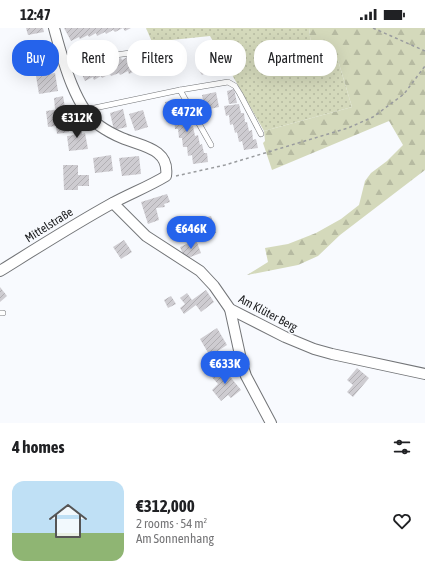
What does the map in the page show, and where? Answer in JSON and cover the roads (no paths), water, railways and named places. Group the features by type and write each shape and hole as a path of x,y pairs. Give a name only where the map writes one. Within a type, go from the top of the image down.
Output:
{"street":[{"path":"54,28 63,62 75,92 85,110"},
{"name":"Mittelstraße","path":"0,271 66,229 166,176 167,168 161,156 152,149 122,138 100,126 85,110"},
{"name":"Am Klüter Berg","path":"113,203 146,236 200,271 208,278 230,308 285,337 314,349 377,365 425,374"},
{"path":"230,308 246,376 271,423"}],"lane":[{"path":"63,62 127,53"},
{"path":"85,110 180,90 228,82 235,86 261,134"},
{"path":"180,90 211,145"}]}
